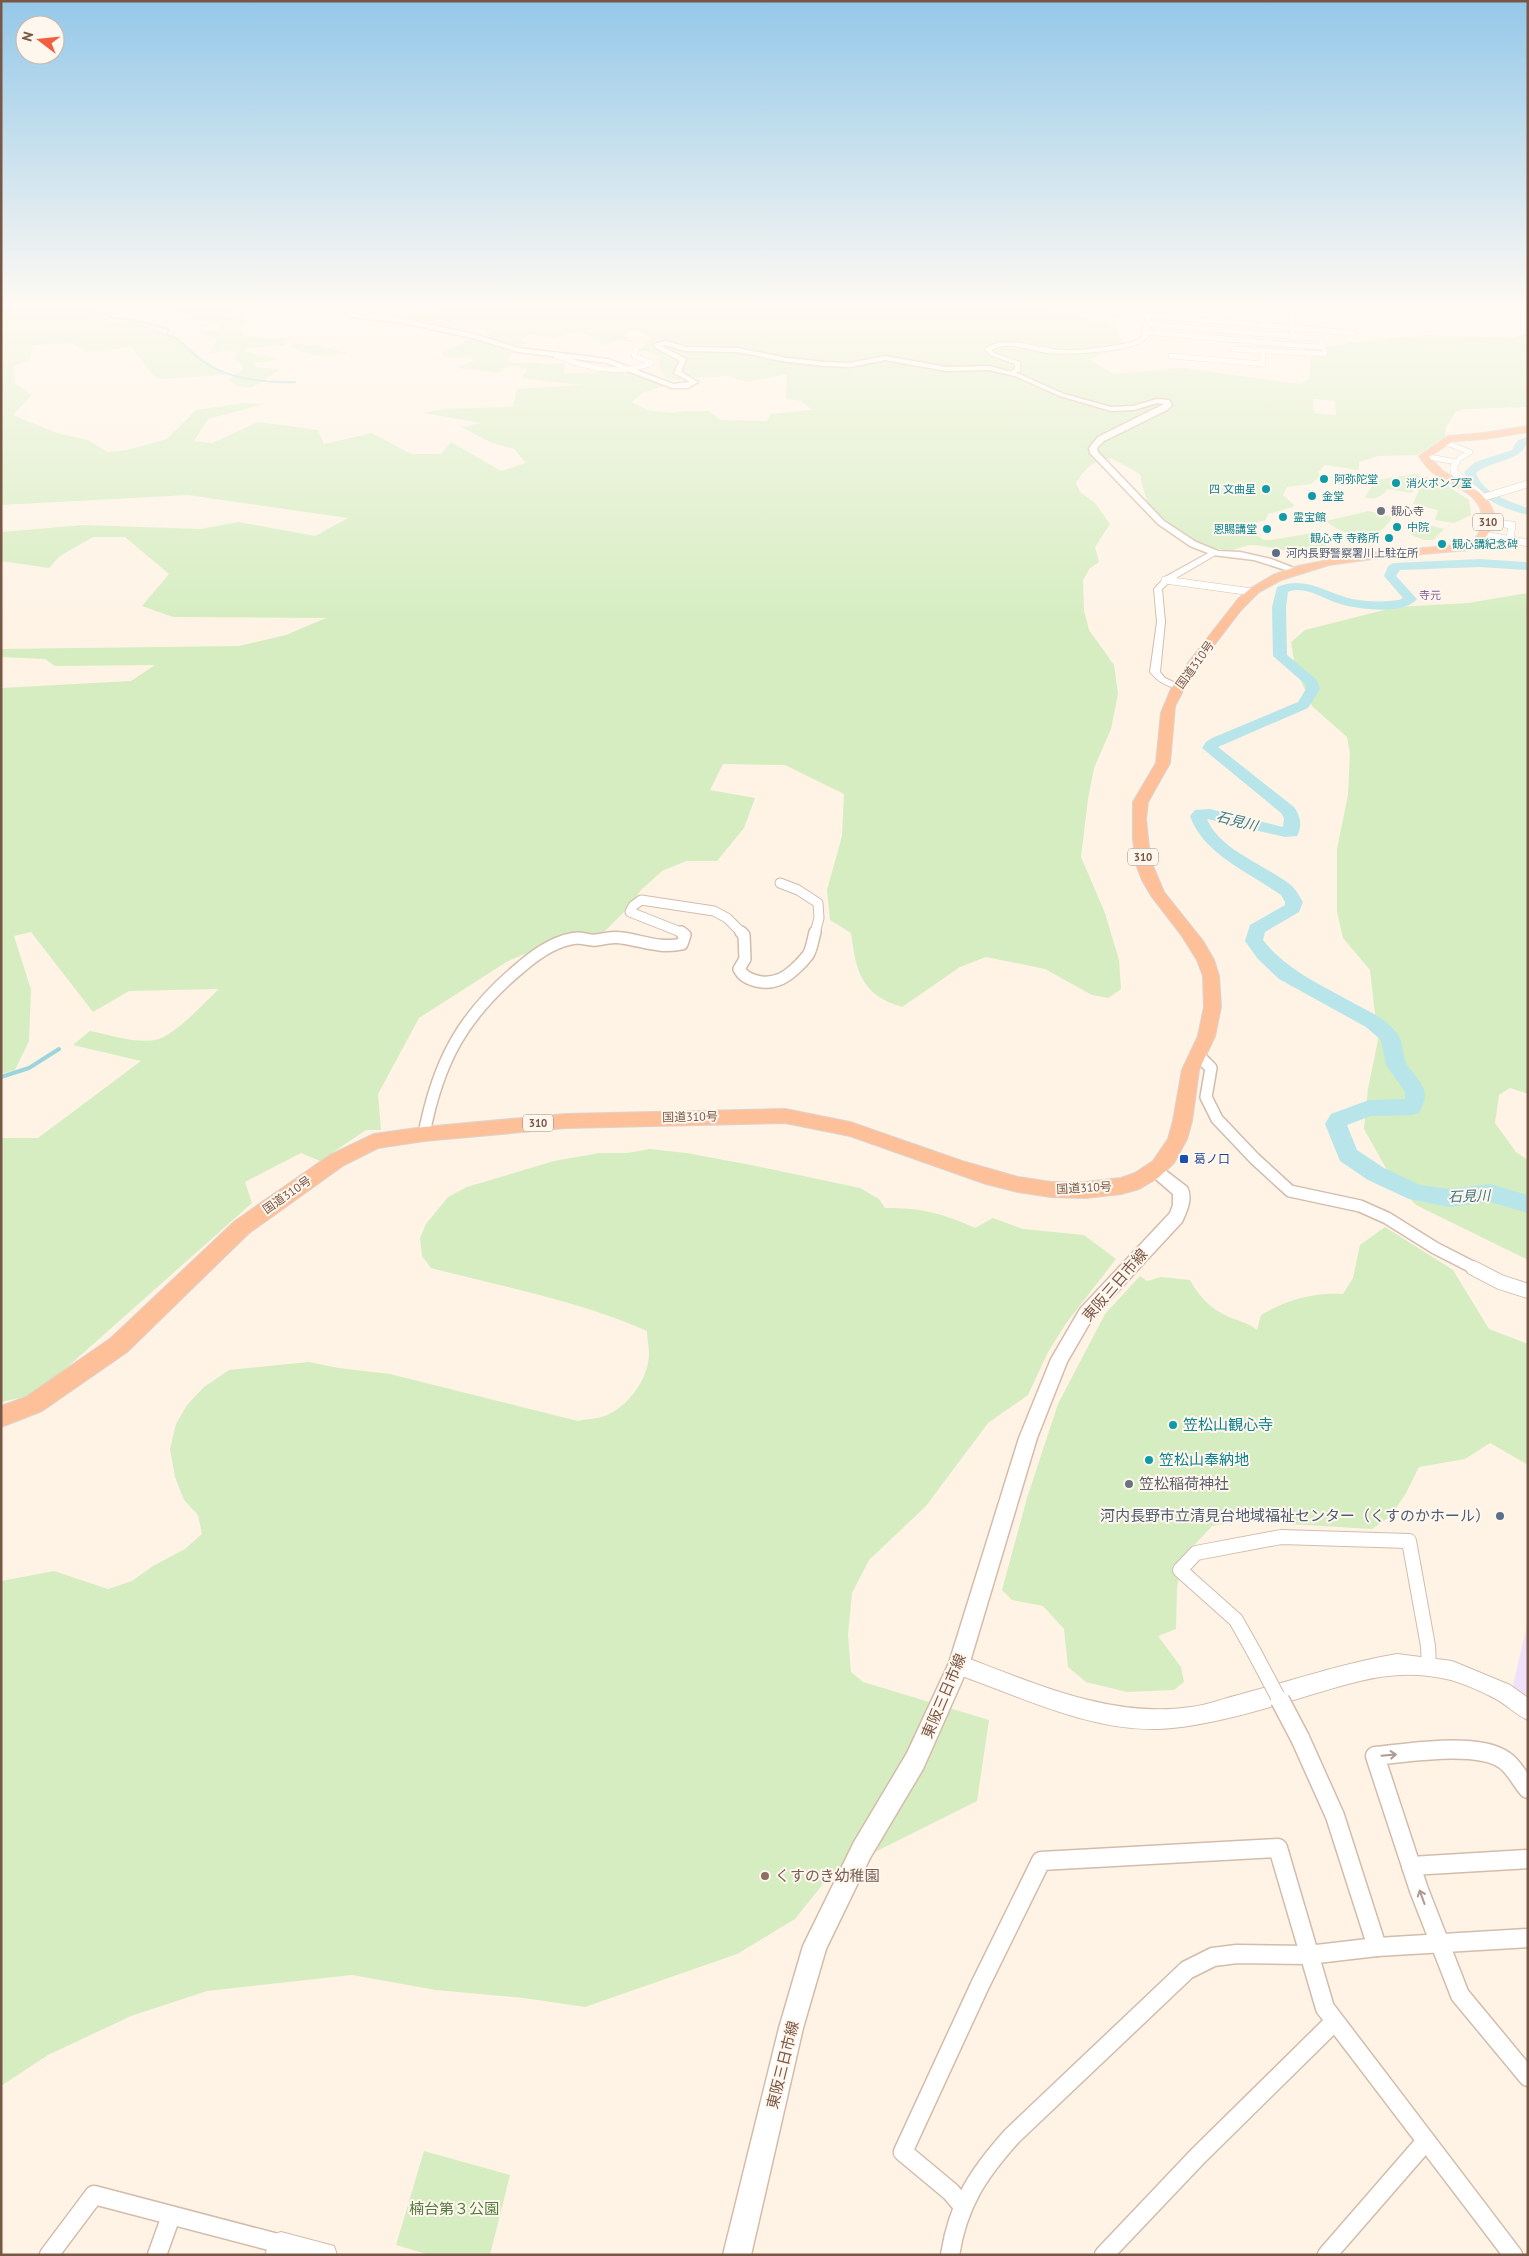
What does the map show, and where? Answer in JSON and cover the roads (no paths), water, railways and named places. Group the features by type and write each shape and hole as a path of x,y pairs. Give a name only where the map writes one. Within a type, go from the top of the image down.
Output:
{"highway":[{"path":"1424,456 1444,442 1456,437 1484,436 1528,429"},
{"name":"310","path":"1424,456 1427,462 1437,470 1487,496 1488,522 1484,535"},
{"name":"国道310号","path":"1,1417 34,1404 119,1345 242,1227 337,1160 374,1141 424,1134 566,1121 785,1116 857,1131 975,1174 1027,1187 1088,1190 1125,1186 1156,1171 1172,1153 1182,1128 1190,1072 1213,1016 1214,995 1207,960 1196,940 1150,884 1141,847 1140,807 1142,797 1163,762 1168,711 1177,686 1252,592 1270,581 1295,570 1358,557 1469,547 1479,542 1484,535"}],"main road":[{"path":"1151,414 1101,439 1093,448 1094,453 1152,516 1168,530 1185,540 1216,553 1243,556 1295,570"},
{"name":"東阪三日市線","path":"737,2255 791,2028 816,1946 862,1850 915,1762 959,1665 1028,1438 1060,1359 1086,1314 1176,1217 1181,1205 1181,1191 1156,1171"}],"street":[{"path":"1444,442 1457,445 1459,449 1470,452 1456,462 1453,468 1454,472 1481,495 1487,496 1528,484"},
{"path":"1424,456 1456,462"},
{"path":"1488,522 1512,526 1510,539"},
{"path":"1484,535 1528,542"},
{"path":"1177,686 1162,680 1156,672 1161,622 1158,589 1165,580 1216,553"},
{"path":"1165,580 1252,592"},
{"path":"424,1134 434,1095 454,1040 468,1020 488,999 537,953 557,943 578,938 594,941 610,936 676,947 682,944 685,935 680,931 630,912 633,906 641,900 714,911 728,918 744,936 745,959 739,969 742,975 752,980 769,982 779,980 808,954 819,918 818,903 798,890 780,883"},
{"path":"1198,1055 1211,1068 1206,1097 1217,1119 1261,1165 1290,1191 1360,1206 1386,1218 1492,1278 1528,1291"},
{"path":"1377,1947 1335,1816 1300,1738 1236,1620 1180,1570 1196,1553 1281,1537 1409,1541 1428,1646 1429,1667"},
{"path":"959,1665 1068,1704 1117,1716 1157,1719 1191,1717 1308,1686 1355,1671 1397,1664 1452,1671 1503,1692 1528,1710"},
{"path":"1528,1789 1502,1759 1481,1752 1464,1750 1375,1756 1439,1943 1460,1995 1528,2077"},
{"path":"961,2204 950,2192 903,2152 980,1985 1041,1861 1278,1848 1325,2008 1513,2255"},
{"path":"1412,1866 1528,1859"},
{"path":"950,2255 961,2204 984,2166 1012,2136 1187,1970 1213,1956 1237,1954 1308,1955 1377,1947 1528,1938"},
{"path":"1104,2255 1198,2156 1334,2022"},
{"path":"1327,2255 1426,2141"},
{"path":"49,2255 94,2195 279,2249 325,2255"},
{"path":"157,2255 171,2216"}],"waterway":[{"name":"石見川","path":"1528,439 1521,443 1516,452 1479,464 1470,472 1478,487 1493,498 1528,512"},
{"name":"石見川","path":"1528,566 1480,563 1397,566 1392,569 1390,576 1410,599 1405,602 1388,605 1354,603 1306,587 1298,586 1282,590 1279,607 1280,656 1312,683 1313,689 1303,705 1217,741 1210,748 1288,810 1292,818 1291,832 1222,816 1201,813 1198,816 1202,826 1222,847 1287,891 1294,902 1293,908 1256,929 1254,941 1261,950 1286,974 1373,1022 1388,1035 1392,1041 1396,1065 1415,1091 1416,1099 1412,1107 1369,1108 1338,1120 1336,1124 1348,1155 1376,1174 1417,1193 1449,1198 1490,1193 1528,1204"},
{"path":"1,1077 29,1068 59,1049"}],"place":[{"name":"阿弥陀堂","path":"1324,479"},
{"name":"消火ポンプ室","path":"1396,483"},
{"name":"四 文曲星","path":"1266,489"},
{"name":"金堂","path":"1312,496"},
{"name":"観心寺","path":"1381,511"},
{"name":"霊宝館","path":"1283,517"},
{"name":"中院","path":"1397,527"},
{"name":"恩賜講堂","path":"1267,529"},
{"name":"観心寺 寺務所","path":"1389,538"},
{"name":"観心講紀念碑","path":"1442,544"},
{"name":"河内長野警察署川上駐在所","path":"1276,553"},
{"name":"葛ノ口","path":"1184,1159"},
{"name":"笠松山観心寺","path":"1173,1425"},
{"name":"笠松山奉納地","path":"1149,1460"},
{"name":"笠松稲荷神社","path":"1129,1484"},
{"name":"河内長野市立清見台地域福祉センター（くすのかホール）","path":"1500,1516"},
{"name":"くすのき幼稚園","path":"765,1876"}],"district":[{"name":"寺元","path":"1430,595"}],"park label":[{"name":"楠台第３公園","path":"454,2209"}]}
